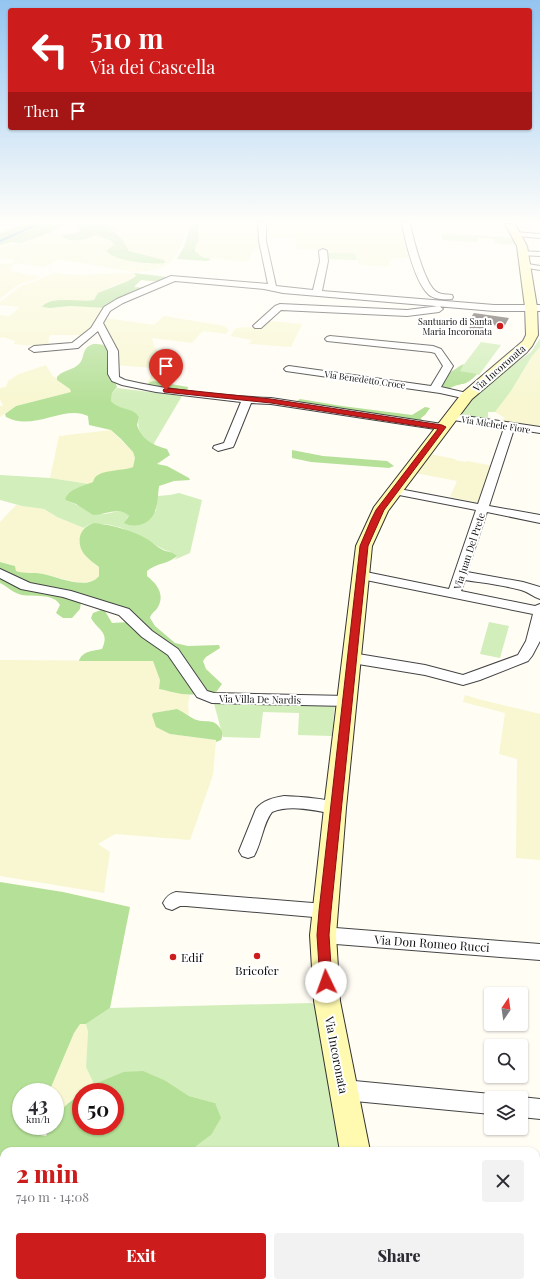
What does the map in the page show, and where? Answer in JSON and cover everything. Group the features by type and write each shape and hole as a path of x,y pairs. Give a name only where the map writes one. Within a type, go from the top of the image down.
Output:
{"main road":[{"name":"Via Incoronata","path":"354,1147 327,1001 323,935 335,808 364,546 374,520 394,491 467,396 513,358 528,343 535,308 534,284"}],"street":[{"path":"34,349 72,347 84,339 99,324 102,314 114,305 161,284"},
{"path":"252,284 272,288 327,294 494,308"},
{"path":"317,293 319,284"},
{"path":"424,284 430,292 436,296"},
{"path":"321,309 327,294"},
{"path":"414,302 436,296 492,302 508,308"},
{"path":"258,326 278,308 407,313 436,309 535,308"},
{"name":"Via Michele Fiore","path":"99,324 113,353 113,371 115,379 118,381 158,389 248,400 271,401 447,422 510,426 540,430"},
{"path":"330,339 433,349 438,351 448,366 436,385 440,390"},
{"name":"Via Benedetto Croce","path":"289,369 440,390 467,396"},
{"path":"218,448 229,445 248,400"},
{"name":"Via Juan Del Prete","path":"510,426 454,593 540,610"},
{"path":"394,491 540,519"},
{"name":"Via Villa De Nardis","path":"0,573 26,586 66,594 124,612 147,634 173,652 202,694 212,698 347,701"},
{"path":"361,575 454,593"},
{"path":"461,575 523,586 536,590 540,595"},
{"path":"352,658 425,670 450,678 468,679 524,658 529,652 540,610"},
{"path":"248,851 252,846 262,810 267,806 280,803 295,803 335,808"},
{"path":"172,903 176,900 186,899 325,911"},
{"name":"Via Don Romeo Rucci","path":"323,935 540,952"},
{"path":"344,1090 484,1103"},
{"path":"528,1108 540,1109"}],"green space":[{"path":"0,284 21,284 18,285 0,299"},
{"path":"26,284 119,284 110,287 94,300 86,302 64,300 47,302 50,308 70,306 106,308 91,331 85,335 51,335 49,337 48,347 14,344 15,341 3,337 0,338 0,315 10,316 19,307 0,305 0,302 21,286"},
{"path":"120,284 137,284 134,287 149,288 106,308 70,306 50,308 42,307 46,303 59,300 94,300 98,293"},
{"path":"164,316 224,326 229,330 226,334 203,331 192,343 152,338 159,354 156,357 157,360 181,369 169,383 153,381 147,384 154,368 115,365 104,325 105,318 154,325"},
{"path":"269,321 302,324 291,347 249,344 252,340 230,336 236,328 250,327 261,329"},
{"path":"540,338 540,347 532,356 511,391 495,412 488,412 488,420 458,416 474,397 494,379 531,352"},
{"path":"481,342 501,345 479,375 459,371"},
{"path":"93,344 104,345 108,349 111,357 110,380 116,384 117,387 112,393 111,401 118,406 130,410 136,414 139,417 137,425 142,435 153,444 167,449 170,455 157,464 167,466 190,480 174,481 159,486 155,511 150,519 142,524 128,525 124,523 129,516 125,513 116,511 93,515 76,504 65,500 69,493 93,482 99,474 133,467 135,458 133,452 111,430 89,425 88,416 79,413 69,413 27,421 16,421 6,417 5,414 16,406 71,392 70,389 57,380 57,377 79,364 86,348"},
{"path":"540,347 540,428 497,422 505,418 495,412 511,391 532,356"},
{"path":"464,364 460,371 477,374 470,381 450,388 451,391 439,388 444,376"},
{"path":"46,365 52,375 72,392 16,406 0,417 0,406 3,406 0,399 0,388 6,387 8,381 19,374"},
{"path":"153,381 188,387 187,391 146,386"},
{"path":"117,388 182,396 153,445 146,440 139,430 139,417 132,412 117,407 111,401 112,393"},
{"path":"300,399 412,415 425,407 430,408 421,418 422,422 294,403"},
{"path":"111,430 133,452 135,458 133,467 94,479 93,482 89,484 50,478 59,436"},
{"path":"292,450 323,456 387,461 394,466 389,468 311,462 292,458"},
{"path":"430,454 465,462 495,466 483,504 450,497 457,481 415,473"},
{"path":"0,475 50,478 89,484 81,486 69,494 65,500 101,514 123,512 129,516 126,519 156,511 157,496 179,493 202,500 190,553 174,560 177,557 174,554 125,529 101,524 94,524 84,528 57,517 44,509 22,506 0,500"},
{"path":"16,505 44,509 57,517 84,528 79,541 84,554 99,567 99,576 97,579 80,583 42,574 22,573 16,571 15,566 0,562 0,522"},
{"path":"95,523 128,530 147,539 163,550 177,556 170,561 154,566 147,571 147,576 157,586 161,598 158,607 150,618 155,626 175,643 188,646 219,645 220,648 206,657 203,661 206,669 222,684 214,695 207,694 127,612 28,586 0,572 0,562 15,566 16,571 19,572 43,574 80,583 94,580 99,576 99,567 84,554 81,549 80,535 86,527"},
{"path":"0,576 81,602 80,609 72,618 63,618 56,613 60,605 57,601 43,596 22,595 16,593 0,583"},
{"path":"101,610 105,611 112,623 129,622 162,646 200,693 185,694 159,689 160,680 153,661 79,661 85,653 102,649 105,638 104,635 91,618 93,613"},
{"path":"489,622 509,626 500,658 480,654"},
{"path":"0,660 154,661 160,680 159,689 190,695 188,704 189,715 177,709 153,713 170,734 216,740 213,775 190,840 115,834 98,844 110,852 104,893 0,876"},
{"path":"465,695 540,714 540,860 516,858 517,759 499,754 505,713 463,702"},
{"path":"213,700 335,703 332,736 298,735 299,713 263,712 260,738 223,737"},
{"path":"177,709 194,719 211,722 217,725 222,732 221,740 216,742 216,740 170,734 156,727 152,715 153,713"},
{"path":"0,882 63,892 130,907 110,1008 86,1024 80,1024 74,1033 53,1083 12,1083 12,1135 64,1135 64,1107 72,1101 72,1135 124,1135 124,1083 96,1083 123,1072 143,1071 166,1081 189,1096 215,1103 221,1118 211,1135 195,1147 0,1147"},
{"path":"311,1003 323,1008 346,1147 195,1147 211,1135 215,1103 189,1096 166,1081 123,1072 94,1083 86,1067 88,1032 86,1024 110,1008"},
{"path":"80,1023 86,1024 88,1032 86,1066 94,1083 72,1083 72,1100 64,1108 64,1083 53,1083 74,1033"}],"building":[{"name":"Santuario di Santa Maria Incoronata","path":"474,313 509,318 504,327 487,324 482,332 468,330 473,322 468,321"}],"place":[{"name":"Santuario di Santa Maria Incoronata","path":"500,326"},
{"name":"Bricofer","path":"257,956"},
{"name":"Edif","path":"173,957"}],"route":[{"path":"166,390 248,400 254,399 271,401 442,427 380,510 374,520 364,546 325,911 323,935 326,982"}]}
